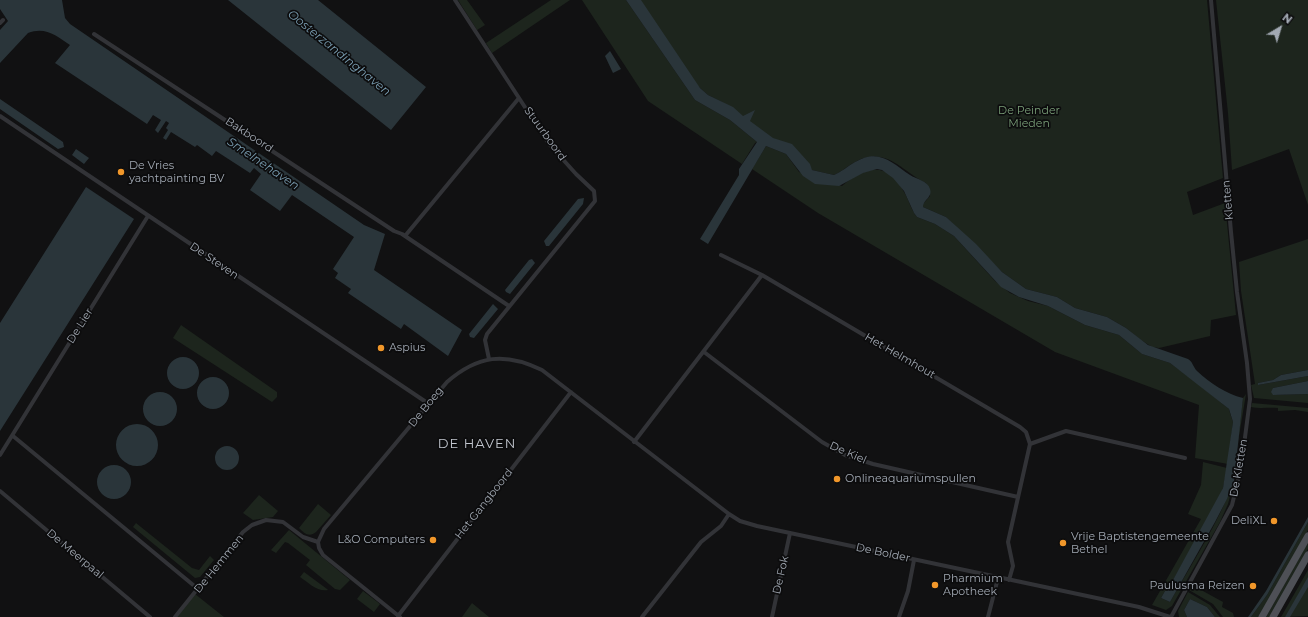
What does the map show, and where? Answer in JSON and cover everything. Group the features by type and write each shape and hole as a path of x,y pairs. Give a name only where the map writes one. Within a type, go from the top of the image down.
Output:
{"main road":[{"path":"1262,617 1308,536"},
{"path":"1273,617 1308,555"}],"street":[{"name":"Stuurboord","path":"455,0 549,144 576,174 594,191 595,200 488,334 485,340 490,359"},
{"name":"Kletten","path":"1211,0 1235,277 1247,363 1250,400"},
{"name":"Bakboord","path":"94,34 394,231 405,236 509,306"},
{"path":"405,236 519,98"},
{"name":"De Steven","path":"0,116 429,404"},
{"name":"De Lier","path":"0,455 148,216"},
{"name":"Het Helmhout","path":"721,255 762,275 1020,427 1026,432 1030,444"},
{"path":"634,442 762,275"},
{"name":"De Kiel","path":"704,352 822,442 845,454 873,464 1018,497"},
{"name":"De Boeg","path":"318,542 324,529 447,382 459,372 474,364 490,359 507,358 525,362 542,370 571,392"},
{"path":"571,392 729,514 721,526 701,542 642,617"},
{"name":"Het Gangboord","path":"399,616 571,392"},
{"name":"De Kletten","path":"1171,617 1232,505 1240,468 1250,400"},
{"path":"1009,580 1012,566 1008,542 1030,444 1066,431 1185,458"},
{"path":"13,436 198,589"},
{"name":"De Meerpaal","path":"0,491 150,617"},
{"name":"De Bolder","path":"729,514 740,521 757,526 1139,607 1171,617"},
{"name":"De Hemmen","path":"175,617 243,532 252,525 266,520 283,522 303,537 318,542"},
{"name":"De Fok","path":"772,617 790,533"},
{"path":"318,542 319,548 323,554 399,616"},
{"path":"899,617 908,591 914,560"},
{"path":"988,617 998,578"}],"green space":[{"path":"458,0 467,0 485,25 477,30"},
{"path":"551,0 570,0 492,53 486,43"},
{"path":"582,0 626,0 695,100 730,120 757,142 742,164 648,101"},
{"name":"De Peinder Mieden","path":"639,0 1207,0 1223,178 1187,192 1193,215 1225,203 1236,315 1211,320 1210,336 1159,348 1152,347 1126,328 1107,317 1075,308 1057,297 1026,289 1002,272 946,217 923,207 923,204 930,196 926,183 895,163 880,157 871,157 861,159 834,175 812,170 781,145 722,102 708,95 690,78"},
{"path":"1216,0 1308,0 1308,205 1289,149 1232,170 1228,113"},
{"path":"766,146 786,154 799,172 842,186 851,179 868,171 884,171 898,182 917,217 935,224 954,236 995,281 1010,293 1028,301 1048,306 1085,325 1119,335 1142,354 1170,363 1229,409 1233,422 1228,464 1195,458 1199,405 1055,352 818,213 752,169"},
{"path":"1308,239 1308,370 1281,375 1273,380 1258,383 1258,385 1308,376 1308,381 1273,388 1273,395 1308,394 1308,403 1254,398 1251,385 1255,384 1241,291 1239,262"},
{"path":"181,325 277,392 277,397 272,402 173,338"},
{"path":"1246,394 1236,454 1243,398"},
{"path":"1252,403 1308,408 1308,412 1295,410 1278,411 1278,408 1254,408 1251,407"},
{"path":"1203,462 1227,468 1223,488 1219,499 1167,591 1165,591 1161,598 1170,602 1213,528 1234,481 1228,504 1220,522 1172,606 1166,610 1152,605 1201,519 1188,514 1201,485"},
{"path":"259,495 278,511 273,517 253,520 243,513"},
{"path":"318,504 331,515 316,532 309,535 299,528"},
{"path":"1308,522 1308,530 1259,617 1251,617 1267,595"},
{"path":"136,523 192,568 199,570 210,556 214,560 200,577 195,578 133,527"},
{"path":"289,530 350,580 340,590 335,589 306,565 310,560 288,543 285,542 276,553 271,550"},
{"path":"1308,542 1308,549 1270,617 1266,617"},
{"path":"1308,570 1308,616 1281,617"},
{"path":"304,572 328,590 320,590 300,577"},
{"path":"1192,585 1223,602 1222,607 1233,613 1234,617 1223,617 1213,604 1189,590"},
{"path":"363,591 380,604 374,612 357,599"},
{"path":"1188,592 1210,605 1220,617 1215,617 1207,607 1190,599 1184,610 1187,617 1179,617 1178,611"},
{"path":"195,594 224,617 177,617"},
{"path":"472,603 489,617 462,617"}],"water":[{"name":"Smelnehaven","path":"0,0 62,0 65,18 70,24 364,225 385,234 374,270 462,330 448,356 404,324 401,329 348,293 351,289 335,278 338,273 333,269 354,237 292,195 280,211 250,190 261,174 254,168 250,173 216,151 212,156 197,145 195,147 171,132 166,140 163,138 168,130 166,128 169,123 166,121 158,133 155,130 161,120 153,115 147,124 55,63 70,45 60,38 45,31 34,31 28,33 0,63 0,30 8,21 0,9"},
{"name":"Oosterzandinghaven","path":"228,0 318,0 426,87 391,130"},
{"path":"626,0 641,0 700,88 708,95 733,107 743,116 755,110 750,121 773,138 792,144 810,164 812,170 834,175 855,162 871,156 884,158 891,161 910,175 929,186 931,192 923,207 946,217 976,244 1002,272 1026,289 1057,297 1075,308 1107,317 1126,328 1148,345 1188,359 1197,371 1207,380 1230,394 1243,398 1234,481 1227,499 1215,522 1170,602 1161,598 1165,591 1167,591 1223,488 1233,422 1229,409 1170,363 1142,354 1119,335 1085,325 1048,306 1019,297 1001,287 954,236 935,224 917,217 904,191 893,178 882,170 877,169 863,173 839,186 815,184 803,176 786,154 766,146 708,244 700,239 739,175 739,169 757,142 730,120 695,100"},
{"path":"610,51 621,69 613,73 605,56"},
{"path":"0,99 63,142 64,147 58,149 0,109"},
{"path":"76,149 89,158 84,164 72,155"},
{"path":"86,187 134,219 0,431 0,323"},
{"path":"584,198 583,204 549,246 546,246 544,241 578,199"},
{"path":"532,259 535,263 510,294 506,292 505,290 529,260"},
{"path":"493,304 498,309 474,338 470,337 469,334"},
{"path":"180,357 186,357 196,364 199,373 198,379 192,386 186,389 180,389 170,382 167,376 167,370 174,360"},
{"path":"1308,370 1308,376 1258,385 1258,383 1273,380 1281,375"},
{"path":"210,377 216,377 226,384 229,393 228,399 222,406 216,409 210,409 200,402 197,396 197,390 204,380"},
{"path":"1308,381 1308,394 1273,395 1271,392 1273,388"},
{"path":"157,392 163,392 167,393 174,399 177,409 176,416 170,423 163,426 157,426 153,425 146,419 143,412 143,406 144,402 150,395"},
{"path":"137,424 152,430 158,445 152,460 137,466 122,460 116,445 122,430"},
{"path":"227,446 236,449 239,458 236,467 227,470 218,467 215,458 218,449"},
{"path":"114,465 126,470 131,482 126,494 114,499 102,494 97,482 102,470"},
{"path":"1308,517 1308,522 1267,595 1251,617 1248,617 1266,591"},
{"path":"1308,577 1308,587 1290,617 1285,617"},
{"path":"1190,599 1207,607 1215,617 1187,617 1184,610"}],"place":[{"name":"De Vries yachtpainting BV","path":"121,172"},
{"name":"Aspius","path":"381,348"},
{"name":"Onlineaquariumspullen","path":"837,479"},
{"name":"DeliXL","path":"1274,521"},
{"name":"L&O Computers","path":"433,540"},
{"name":"Vrije Baptistengemeente Bethel","path":"1063,543"},
{"name":"Pharmium Apotheek","path":"935,585"},
{"name":"Paulusma Reizen","path":"1253,586"}],"district":[{"name":"DE HAVEN","path":"477,444"}]}
